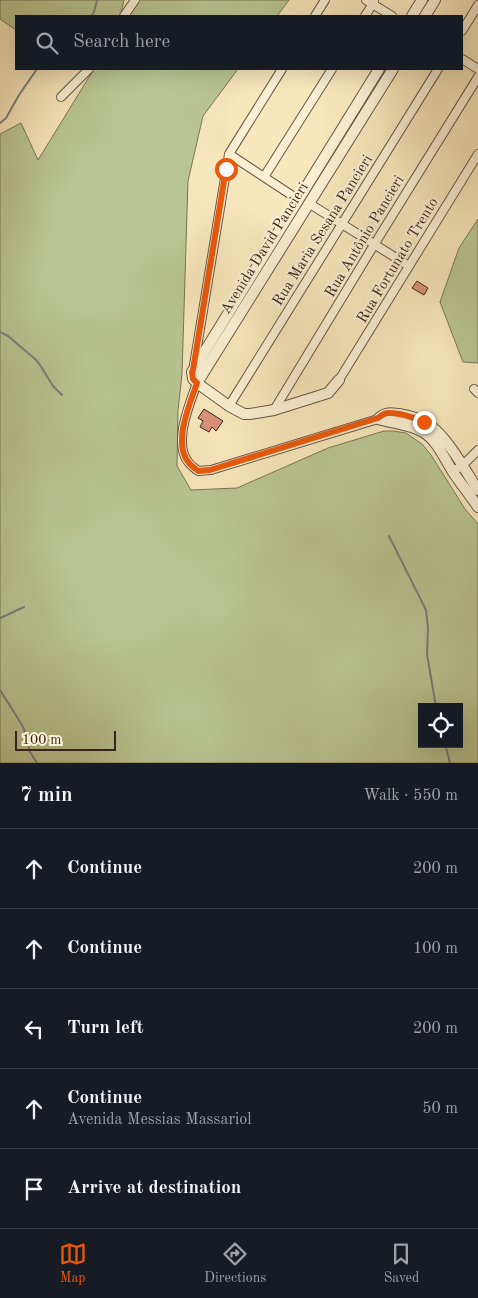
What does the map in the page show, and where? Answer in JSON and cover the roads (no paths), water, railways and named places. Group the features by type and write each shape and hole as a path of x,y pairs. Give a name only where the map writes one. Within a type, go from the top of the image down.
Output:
{"street":[{"path":"125,15 135,0"},
{"path":"316,15 325,0"},
{"path":"413,15 422,0"},
{"path":"426,15 435,0"},
{"path":"365,15 371,1 391,15"},
{"path":"463,29 478,5"},
{"path":"463,60 478,69"},
{"path":"62,97 88,70"},
{"path":"281,70 229,154 192,377 197,383 229,406 244,414 274,410 328,393 339,380"},
{"path":"264,178 331,70"},
{"name":"Avenida David Pancieri","path":"193,370 379,70"},
{"name":"Avenida David Pancieri","path":"197,383 392,70"},
{"name":"Rua Maria Sesana Pancieri","path":"229,406 437,70"},
{"name":"Rua Antônio Pancieri","path":"274,410 478,77"},
{"path":"229,154 299,200"},
{"name":"Rua Fortunato Trento","path":"339,380 478,154"},
{"path":"310,204 409,266"},
{"path":"197,383 184,423 182,437 183,450 187,462 198,471 210,470 378,418 388,412 414,418 431,426 444,439 478,507"},
{"path":"457,468 478,450"},
{"path":"457,468 478,490"}],"waterway":[{"path":"92,15 97,0"},
{"path":"0,123 6,118 36,70"},
{"path":"0,332 8,336 35,359 53,386 62,395"},
{"path":"389,536 426,610 428,628 427,654 435,703"},
{"path":"0,618 24,607"},
{"path":"0,690 22,725 30,752 37,763"},
{"path":"446,748 450,763"}]}
